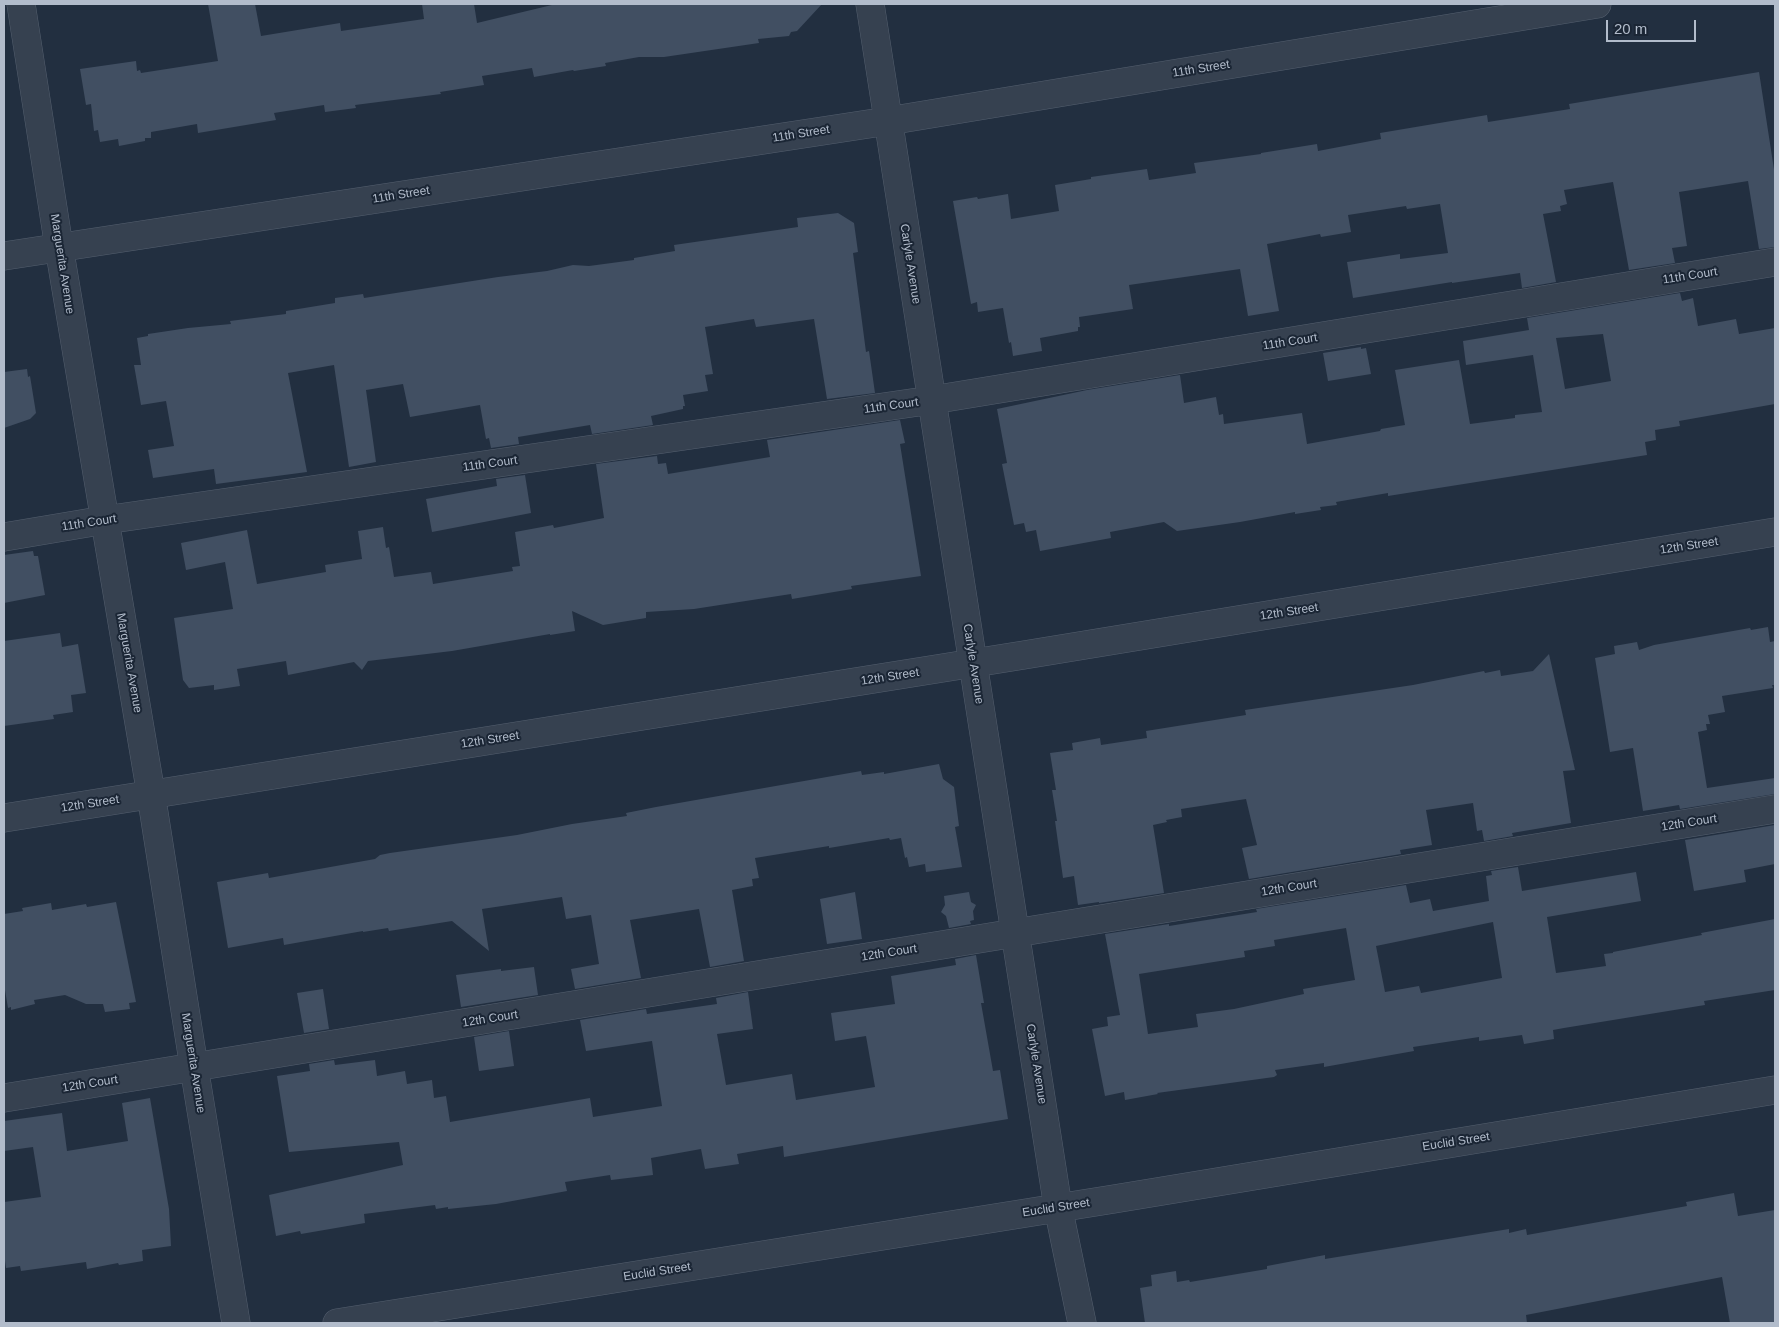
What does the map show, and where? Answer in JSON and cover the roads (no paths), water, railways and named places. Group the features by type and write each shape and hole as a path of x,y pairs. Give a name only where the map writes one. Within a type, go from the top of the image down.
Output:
{"street":[{"name":"Marguerita Avenue","path":"21,4 59,247 152,794 236,1323"},
{"name":"Carlyle Avenue","path":"870,4 1058,1207 1082,1323"},
{"name":"11th Street","path":"4,256 888,121 1597,4"},
{"name":"11th Court","path":"4,537 105,520 932,400 1775,262"},
{"name":"12th Street","path":"4,818 1775,532"},
{"name":"12th Court","path":"4,1098 1775,809"},
{"name":"Euclid Street","path":"337,1323 1775,1090"}]}
